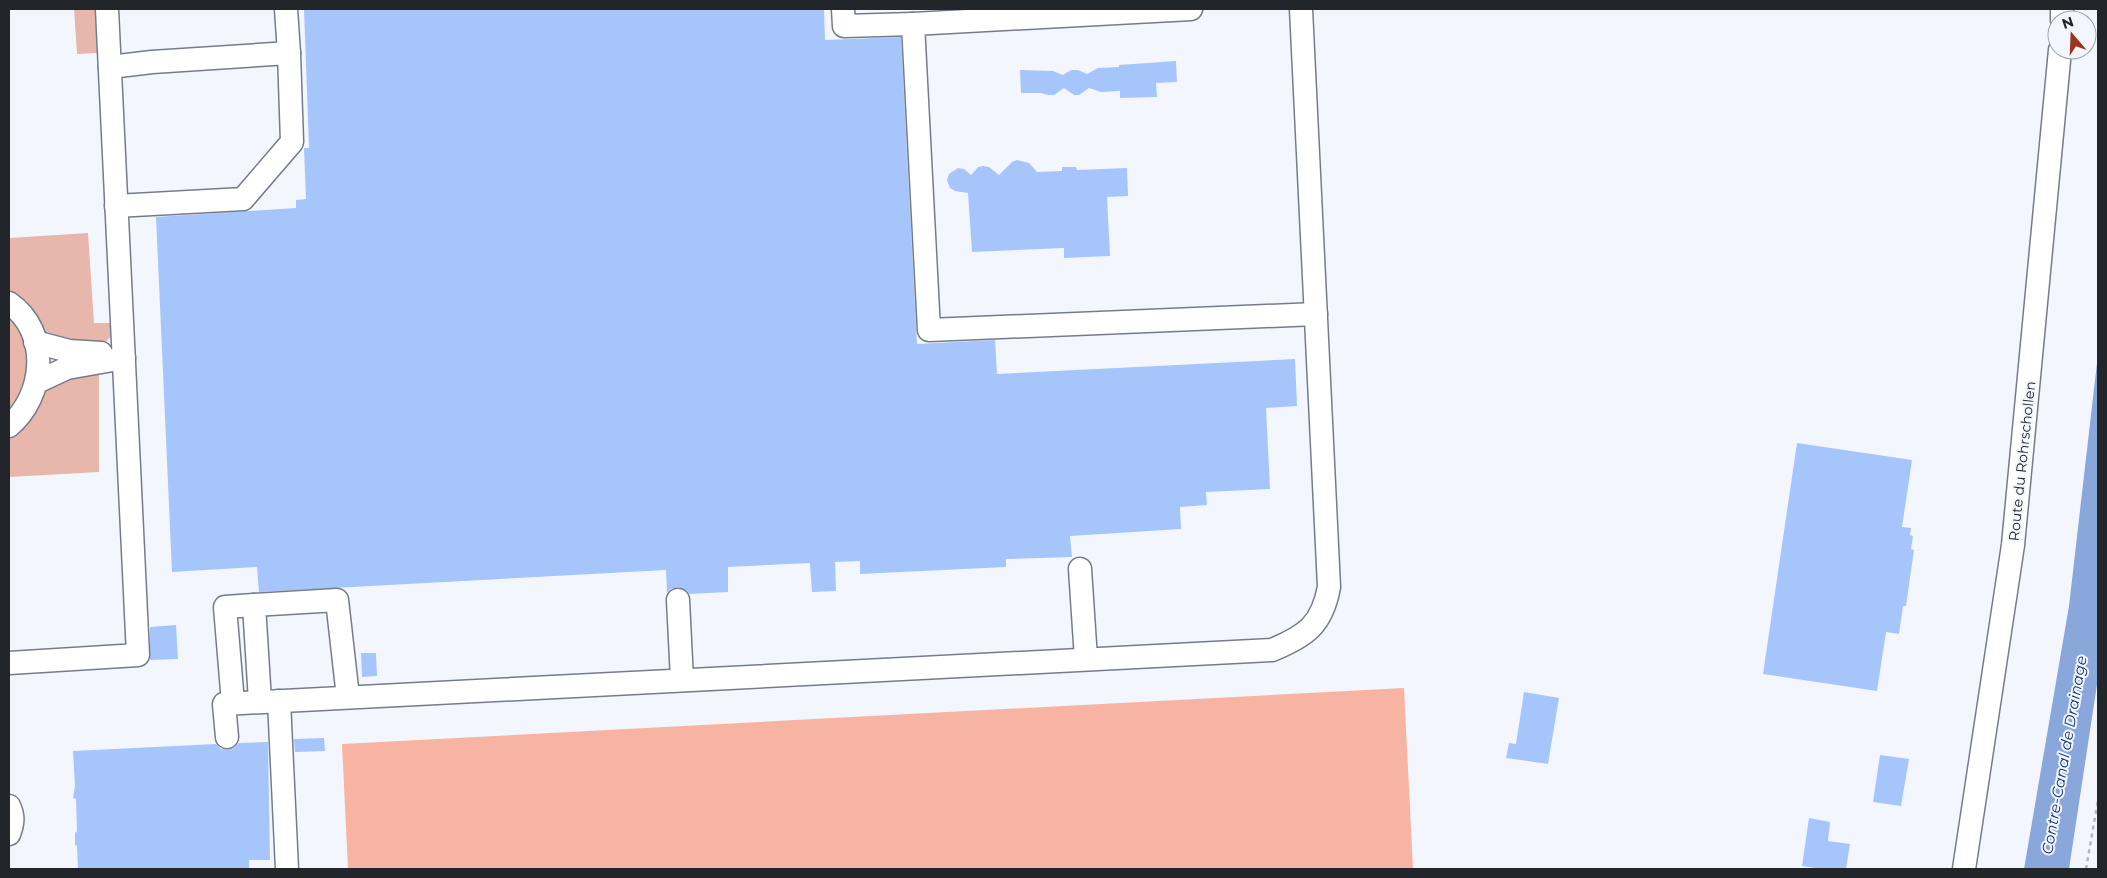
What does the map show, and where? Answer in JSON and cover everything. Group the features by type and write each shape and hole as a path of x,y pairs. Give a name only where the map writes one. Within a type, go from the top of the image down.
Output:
{"street":[{"path":"9,663 138,655 107,9"},
{"path":"116,206 243,199 292,142 286,9"},
{"path":"843,9 844,26 1191,9"},
{"path":"227,737 224,704 233,703 1272,650 1308,632 1319,618 1326,602 1329,587 1301,9"},
{"path":"913,24 929,330 1316,314"},
{"path":"110,67 152,62 289,53"},
{"name":"Route du Rohrschollen","path":"1964,869 2013,545 2059,60"},
{"path":"9,304 26,322 36,342 38,355 37,382 24,410 9,426"},
{"path":"36,342 69,351 101,353 124,358"},
{"path":"37,382 66,368 124,358"},
{"path":"1080,569 1086,659"},
{"path":"233,703 225,607 337,600 348,697"},
{"path":"678,600 682,680"},
{"path":"254,605 270,701 286,869"},
{"path":"9,806 12,812 12,825 9,834"}],"path":[{"path":"2086,869 2098,800"}],"shaded area":[{"path":"74,9 95,9 97,53 77,54"},
{"path":"88,233 94,323 115,323 113,334 106,342 98,346 61,343 42,332 9,293 9,238"},
{"path":"9,316 25,339 29,379 9,415"},
{"path":"99,370 99,472 9,477 9,435 45,386"},
{"path":"1404,688 1413,869 348,869 342,744"}],"water":[{"name":"Contre-Canal de Drainage","path":"2098,354 2098,678 2069,869 2024,869 2069,606"}],"building":[{"path":"304,9 824,9 825,40 901,37 917,344 995,340 997,374 1295,359 1297,406 1266,408 1270,489 1206,492 1207,505 1180,507 1181,529 1070,536 1072,557 1006,559 1006,567 860,574 860,561 835,562 836,591 812,592 810,563 728,567 728,592 690,594 678,587 671,589 667,593 666,570 259,592 257,567 172,572 156,217 296,208 296,200 306,199 304,148 309,148"},
{"path":"1176,61 1177,82 1156,83 1157,97 1120,98 1120,91 1101,92 1089,88 1079,95 1074,95 1064,88 1054,95 1021,93 1020,70 1053,71 1063,75 1071,70 1078,70 1087,74 1098,68"},
{"path":"1017,160 1029,163 1037,172 1062,171 1062,167 1076,167 1077,170 1127,168 1128,196 1107,197 1110,256 1064,258 1064,248 972,252 968,193 955,191 950,188 947,180 949,174 958,168 964,169 971,175 978,167 983,166 989,167 999,175 1012,162"},
{"path":"1797,443 1912,460 1902,527 1911,528 1910,535 1913,536 1911,549 1914,550 1906,606 1903,606 1899,634 1886,632 1877,691 1763,674"},
{"path":"176,625 178,659 150,660 150,627"},
{"path":"361,653 376,653 377,676 362,677"},
{"path":"1524,692 1559,698 1548,764 1506,758 1509,743 1516,744"},
{"path":"324,738 325,751 295,752 294,739"},
{"path":"268,742 270,860 249,860 249,869 78,869 77,846 75,845 75,833 77,831 76,799 73,798 75,786 73,751 216,744 221,749 228,750 234,748 239,743"},
{"path":"1880,755 1909,759 1901,806 1873,802"},
{"path":"1809,818 1830,822 1828,841 1850,844 1846,869 1822,869 1802,866"}]}
